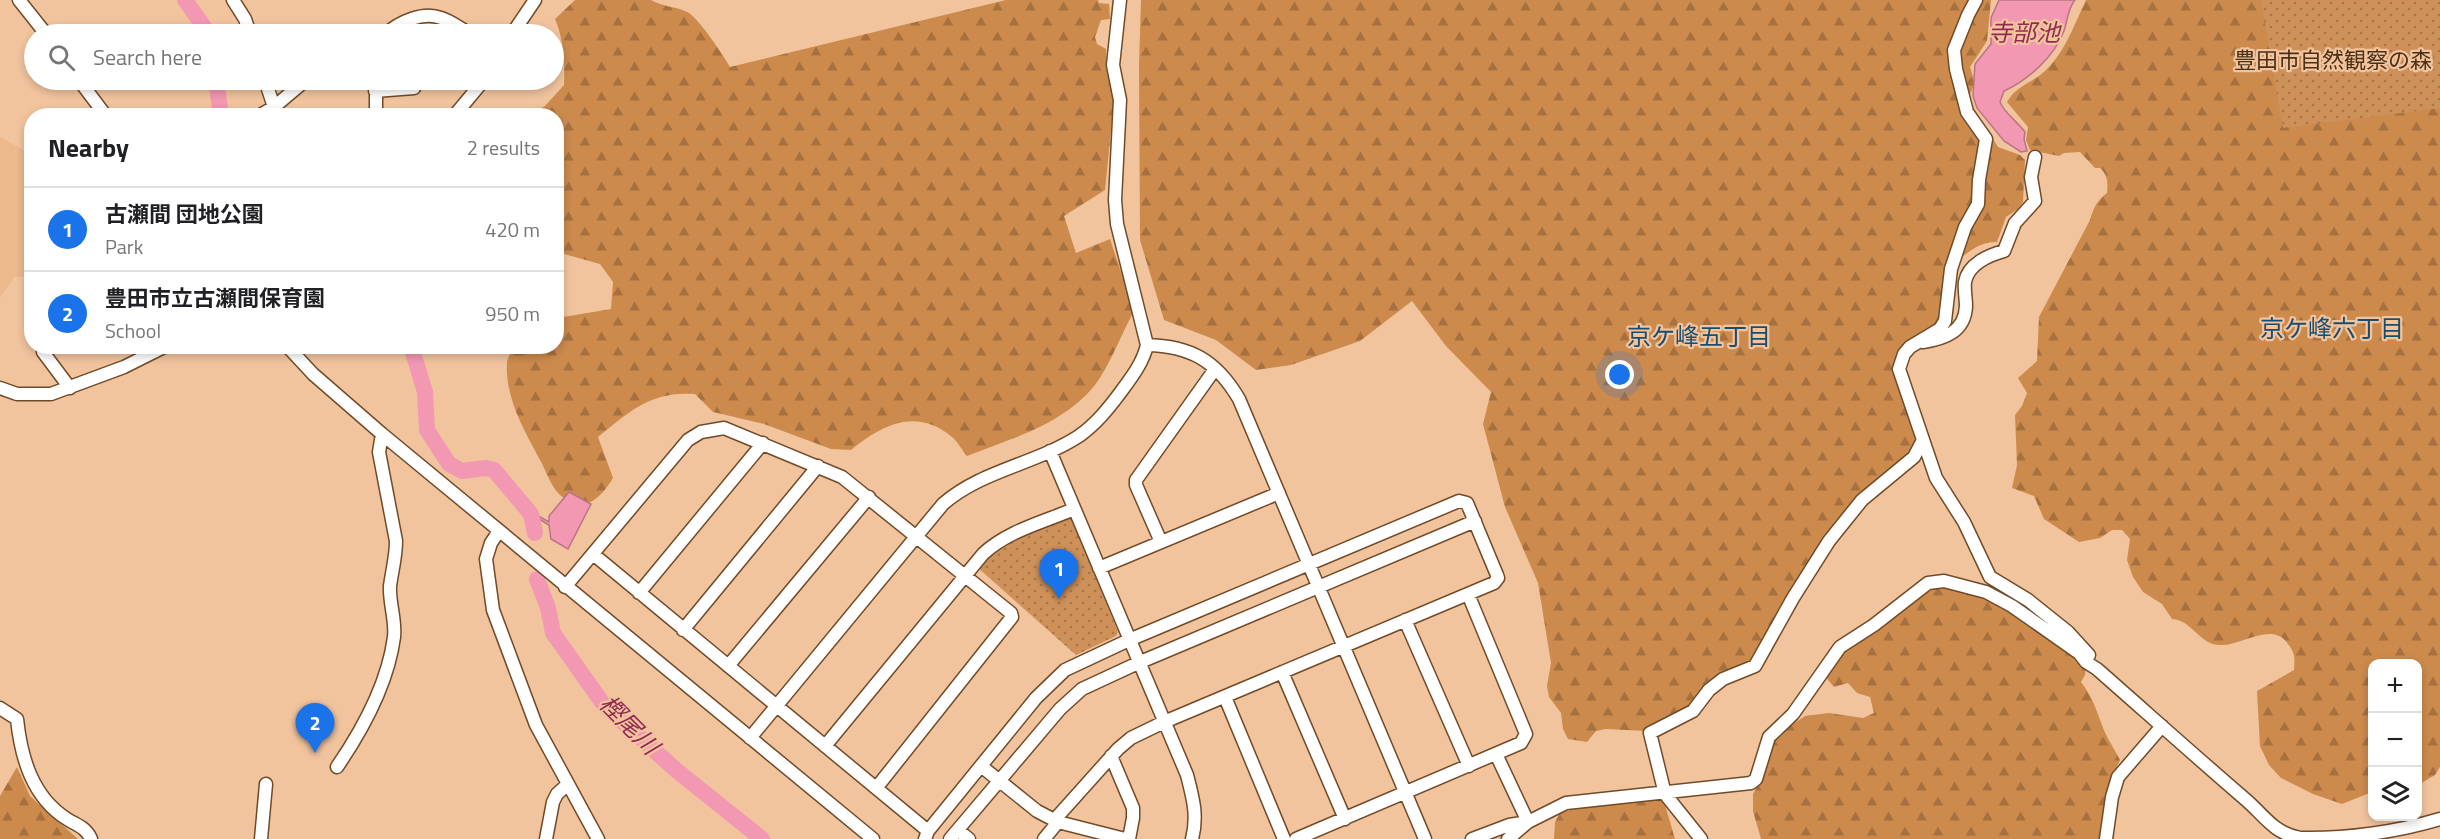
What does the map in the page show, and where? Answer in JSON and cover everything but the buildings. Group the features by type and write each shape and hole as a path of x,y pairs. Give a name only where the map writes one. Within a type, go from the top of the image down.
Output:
{"street":[{"path":"19,0 38,24"},
{"path":"232,0 247,24"},
{"path":"519,24 535,0"},
{"path":"750,738 938,509 957,493 977,481 1050,451 1080,435 1099,420 1144,356 1147,345 1117,224 1115,200 1120,100 1113,65 1120,0"},
{"path":"1976,0 1954,50 1956,69 1967,111 1986,139 1979,180 1978,204 1965,227 1951,269 1945,321 1940,329 1904,354 1899,369 1936,478 1964,522 1990,577 2028,600 2068,632 2088,654 2090,664"},
{"path":"402,24 424,16 440,17 453,24"},
{"path":"86,90 100,108"},
{"path":"268,90 274,107 294,90"},
{"path":"376,90 376,108"},
{"path":"461,108 476,90"},
{"path":"1919,343 1942,339 1953,333 1961,322 1966,309 1965,280 1973,267 1990,255 2004,251 2015,223 2035,201 2031,177 2035,158"},
{"path":"1147,345 1182,348 1206,360 1233,389 1239,399 1425,839"},
{"path":"44,354 70,388"},
{"path":"0,388 17,393 51,394 124,367 150,354"},
{"path":"295,354 322,382 382,435 873,839"},
{"path":"1161,542 1136,480 1215,369"},
{"path":"565,587 681,448 696,435 709,430 724,428 763,442 850,481 1011,613 1011,620 876,787"},
{"path":"337,767 362,730 387,666 394,635 390,588 396,541 379,452 382,435"},
{"path":"1701,839 1665,794 1650,733 1692,711 1709,690 1723,679 1755,666 1793,598 1829,542 1862,500 1914,457 1923,440"},
{"path":"639,593 763,442"},
{"path":"1050,451 1187,775 1195,804 1196,826 1192,839"},
{"path":"684,630 818,466"},
{"path":"1100,568 1280,493"},
{"path":"728,666 869,496"},
{"path":"593,554 876,787 927,835 1036,698 1057,676 1075,664 1459,501 1467,503 1498,578 1494,583 1131,738 1110,756 1058,816 1058,822 1044,839"},
{"path":"825,747 965,574 996,543 1074,509"},
{"path":"959,836 999,782 1071,698 1091,684 1475,521"},
{"path":"499,531 491,543 486,558 493,610 529,709 598,839"},
{"path":"1508,839 1528,822 1566,804 1752,783 1756,779 1769,737 1793,714 1840,647 1874,625 1928,583 1944,581 1986,592 2012,606 2079,653 2197,760 2248,801 2264,819 2278,829 2300,838 2349,839 2400,831 2440,819"},
{"path":"1296,839 1521,743 1526,734 1467,594"},
{"path":"1405,620 1469,766"},
{"path":"1282,672 1345,819"},
{"path":"1225,697 1284,839"},
{"path":"0,708 17,719 20,747 25,763 45,802 66,818 79,824 91,839"},
{"path":"2106,839 2112,797 2118,777 2162,726"},
{"path":"1496,754 1528,822"},
{"path":"981,766 1037,811 1058,822 1127,839 1133,818 1133,808 1110,756"},
{"path":"261,839 266,784"},
{"path":"546,839 553,802 557,794 568,784"},
{"path":"1472,839 1509,825 1528,822"}],"shaded area":[{"path":"0,137 24,150 24,276 14,277 0,298"}],"green space":[{"path":"575,0 651,0 692,15 704,28 730,67 1006,0 1098,0 1099,3 1109,4 1110,19 1101,20 1095,37 1097,44 1106,49 1106,66 1114,100 1105,190 1064,216 1076,253 1110,239 1134,311 1100,378 1082,399 1052,420 1036,429 967,456 952,437 939,428 925,423 912,421 900,423 875,433 851,450 831,449 764,424 713,412 695,394 653,399 631,411 598,437 613,478 608,486 589,503 575,504 567,501 553,486 521,424 512,400 507,376 507,363 511,354 564,354 564,317 611,309 613,282 600,264 564,254 564,108 541,108 559,90 564,90 564,24 557,24 555,19"},
{"path":"1141,0 1991,0 1987,41 1970,67 1975,83 1968,99 1998,147 2020,155 2025,160 2023,202 2018,209 2006,217 1997,242 1983,244 1951,262 1944,320 1902,353 1920,438 1912,455 1870,489 1755,662 1689,709 1646,731 1606,729 1596,731 1587,742 1568,739 1563,729 1561,713 1549,697 1547,686 1551,663 1538,583 1505,507 1483,424 1491,392 1446,346 1412,301 1360,341 1291,365 1256,370 1216,340 1164,320 1140,240"},
{"path":"2086,0 2440,0 2440,767 2435,775 2422,783 2422,659 2368,659 2368,794 2342,804 2313,794 2281,778 2269,765 2260,746 2257,691 2294,670 2294,656 2288,644 2274,634 2256,636 2228,645 2212,644 2206,641 2185,623 2172,619 2162,604 2143,592 2133,577 2127,560 2130,539 2122,530 2112,530 2100,538 2079,542 2044,519 2034,496 2012,488 2017,465 2015,415 2022,406 2027,393 2018,378 2037,361 2039,317 2096,205 2107,193 2106,177 2103,171 2095,168 2080,152 2064,153 2059,156 2030,150 2026,140 2028,127 2007,102 2015,92 2053,63 2069,37"},
{"name":"豊田市自然観察の森","path":"2261,0 2440,0 2440,108 2283,128"},
{"path":"1068,515 1071,517 1118,632 1116,636 1076,655 977,567 1010,539"},
{"path":"1941,586 1981,595 2011,609 2054,637 2086,666 2081,682 2120,760 2111,779 2102,839 1761,839 1753,811 1753,794 1758,785 1772,738 1805,716 1829,713 1863,718 1874,713 1870,697 1857,693 1848,683 1834,687 1824,675 1841,650 1926,592"},
{"path":"17,767 30,796 78,839 0,839 0,796"},
{"path":"1663,798 1675,839 1554,839 1555,822 1560,813 1584,806"}],"water":[{"name":"寺部池","path":"1999,0 2075,0 2069,11 2060,41 2054,50 2031,74 2004,91 2000,102 2025,132 2027,151 2021,152 2004,141 1977,108 1973,96 1975,64 1991,44 1991,18"},
{"path":"569,492 591,504 568,549 551,539 549,525 534,516 535,514 549,522 549,516"}],"waterway":[{"name":"樫尾川","path":"185,0 202,24"},
{"name":"樫尾川","path":"217,90 220,108"},
{"name":"樫尾川","path":"413,354 425,392 427,430 449,464 462,471 486,468 494,470 531,514 535,533"},
{"name":"樫尾川","path":"537,579 548,608 553,633 604,705 676,770 762,839"}],"place":[{"name":"古瀬間 団地公園","path":"1059,599"},
{"name":"豊田市立古瀬間保育園","path":"315,753"}],"district":[{"name":"京ケ峰六丁目","path":"2332,329"},
{"name":"京ケ峰五丁目","path":"1699,337"}]}
